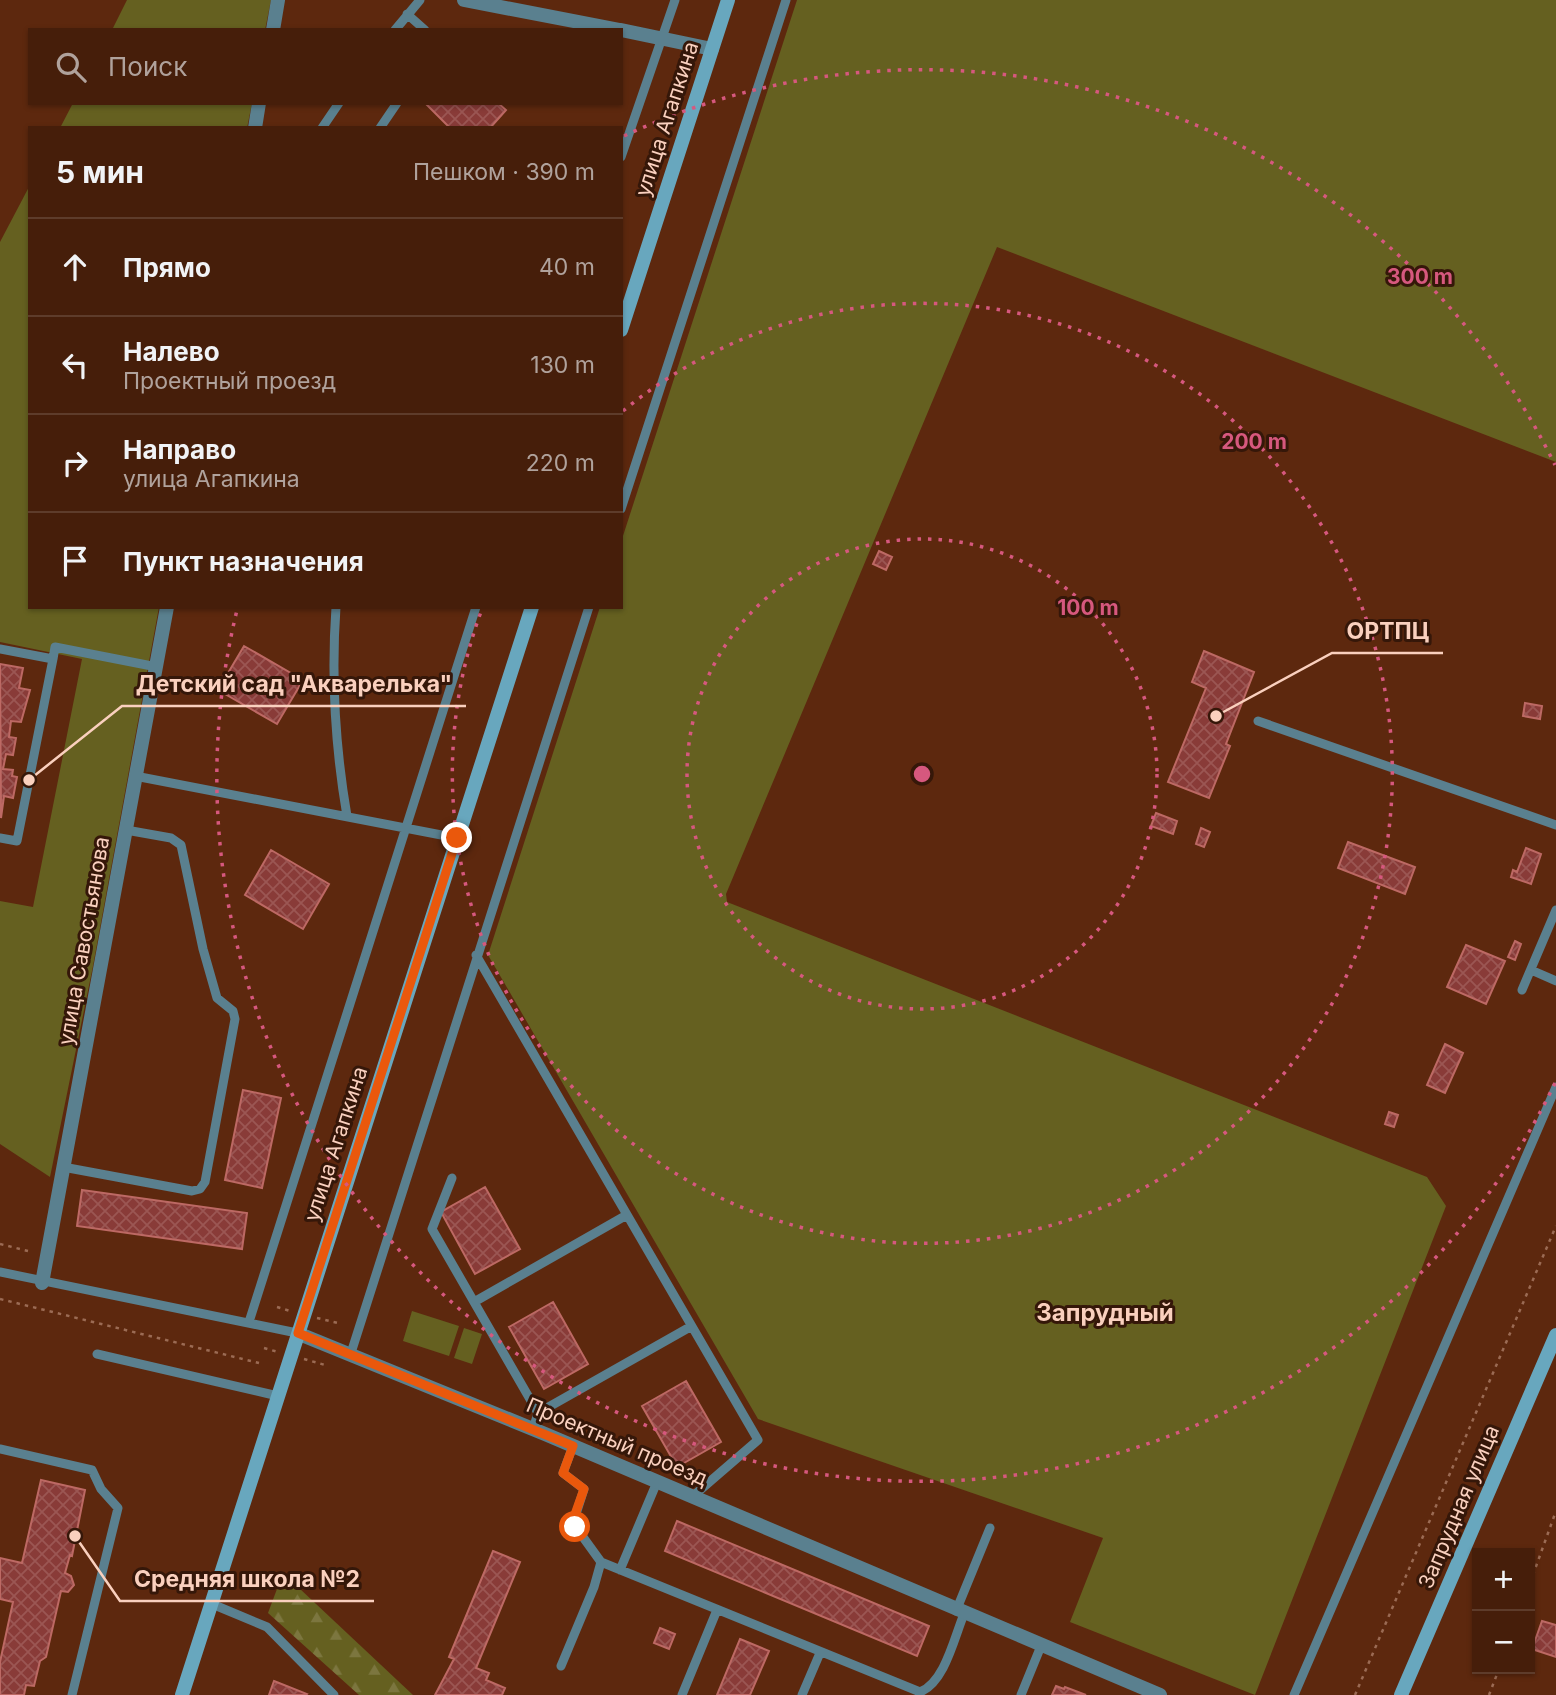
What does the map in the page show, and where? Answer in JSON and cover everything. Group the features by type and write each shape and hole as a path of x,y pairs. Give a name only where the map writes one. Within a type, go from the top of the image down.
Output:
{"main road":[{"name":"улица Агапкина","path":"623,324 728,0"},
{"name":"улица Агапкина","path":"182,1695 531,609"},
{"name":"Запрудная улица","path":"1401,1695 1556,1335"}],"street":[{"path":"273,28 278,0"},
{"path":"464,0 611,28"},
{"path":"623,30 712,49"},
{"path":"255,126 259,105"},
{"name":"улица Савостьянова","path":"41,1283 167,609"},
{"name":"Проектный проезд","path":"298,1333 533,1429 960,1613 1160,1695"}],"lane":[{"path":"396,28 420,0"},
{"path":"623,148 675,0"},
{"path":"623,503 786,0"},
{"path":"407,14 423,28"},
{"path":"323,126 338,105"},
{"path":"381,126 396,105"},
{"path":"336,609 333,700 336,753 347,816"},
{"path":"249,1322 475,609"},
{"path":"351,1353 588,609"},
{"path":"0,838 18,841 55,647 157,667"},
{"path":"0,649 53,659"},
{"path":"1258,722 1556,825"},
{"path":"135,776 457,838"},
{"path":"64,1167 192,1191 200,1189 205,1182 225,1074 234,1015 217,998 200,937 181,845 171,838 125,830"},
{"path":"1522,989 1556,911"},
{"path":"476,956 625,1216 758,1440 692,1497"},
{"path":"1531,970 1556,981"},
{"path":"1294,1695 1556,1087"},
{"path":"452,1178 432,1228 538,1413"},
{"path":"474,1302 625,1216"},
{"name":"Проектный проезд","path":"0,1272 41,1283 298,1333"},
{"path":"533,1429 538,1413 690,1327"},
{"path":"97,1354 278,1396"},
{"path":"573,1446 563,1473 584,1489 573,1520 575,1527 601,1562 920,1692 929,1688 936,1679 990,1528"},
{"path":"0,1449 92,1470 101,1489 118,1508 72,1695"},
{"path":"620,1570 657,1482"},
{"path":"561,1666 594,1587 601,1562"},
{"path":"212,1604 267,1627 334,1695"},
{"path":"682,1695 717,1610"},
{"path":"1021,1695 1041,1646"},
{"path":"802,1695 820,1653"}],"path":[{"path":"1355,1695 1556,1226"},
{"path":"0,1244 28,1251"},
{"path":"0,1298 259,1363"},
{"path":"1535,1569 1556,1511"},
{"path":"1489,1695 1497,1674"}],"green space":[{"path":"127,0 271,0 265,28 113,28"},
{"path":"797,0 1556,0 1556,462 997,247 726,894 727,902 1427,1177 1446,1206 1255,1695 1070,1622 1103,1538 758,1419 488,955 599,609 623,609 623,536"},
{"path":"72,105 252,105 247,126 61,126"},
{"path":"28,189 28,609 159,609 93,966 50,1177 0,1144 0,901 33,907 82,659 0,642 0,242"},
{"path":"412,1311 459,1326 449,1356 403,1341"},
{"path":"464,1328 482,1334 472,1364 454,1358"},
{"path":"283,1573 413,1695 359,1695 268,1613"}],"building":[{"path":"427,105 500,105 506,110 492,126 448,126"},
{"path":"879,551 892,557 886,570 873,564"},
{"path":"244,646 303,680 277,724 218,690"},
{"path":"1204,651 1254,672 1226,744 1230,746 1209,798 1168,782 1206,688 1192,682"},
{"path":"0,664 23,668 19,688 30,690 21,722 11,721 9,737 16,738 13,755 6,754 3,769 13,770 12,776 17,777 13,798 4,796 1,818"},
{"path":"1525,703 1542,706 1540,719 1523,716"},
{"path":"1156,813 1177,821 1173,834 1151,826"},
{"path":"1201,828 1210,832 1204,847 1196,844"},
{"path":"1348,842 1415,867 1405,894 1338,868"},
{"path":"1526,848 1541,854 1531,884 1511,877 1513,870 1517,872"},
{"path":"271,850 329,884 303,929 245,895"},
{"path":"1515,941 1521,944 1515,960 1508,957"},
{"path":"1466,945 1505,961 1486,1004 1447,987"},
{"path":"1445,1044 1463,1053 1445,1093 1427,1085"},
{"path":"243,1090 281,1098 262,1188 225,1180"},
{"path":"1389,1112 1398,1115 1394,1127 1385,1124"},
{"path":"485,1187 520,1249 475,1274 441,1212"},
{"path":"82,1190 247,1213 242,1249 77,1226"},
{"path":"553,1302 588,1364 544,1389 509,1327"},
{"path":"686,1381 721,1442 677,1467 642,1406"},
{"path":"41,1480 85,1490 72,1556 70,1555 65,1573 71,1576 74,1585 68,1592 61,1591 46,1657 40,1661 34,1686 26,1685 24,1695 0,1695 0,1662 13,1602 0,1599 0,1558 22,1563"},
{"path":"677,1521 929,1626 917,1656 665,1551"},
{"path":"493,1551 520,1562 476,1668 489,1673 486,1680 505,1688 502,1695 435,1695 454,1659 449,1657"},
{"path":"1542,1621 1556,1625 1556,1657 1535,1650 1535,1641"},
{"path":"660,1628 675,1634 669,1649 654,1643"},
{"path":"740,1639 769,1651 750,1695 717,1695"},
{"path":"274,1681 307,1694 269,1695"},
{"path":"1056,1686 1065,1687 1086,1695 1052,1695"}],"place":[{"name":"ОРТПЦ","path":"1216,716"},
{"name":"Детский сад \"Акварелька\"","path":"29,780"},
{"name":"Средняя школа №2","path":"75,1536"}],"district":[{"name":"Запрудный","path":"1105,1313"}],"route":[{"path":"457,838 298,1333 573,1446 563,1473 583,1485 584,1489 573,1520 575,1527"}]}
